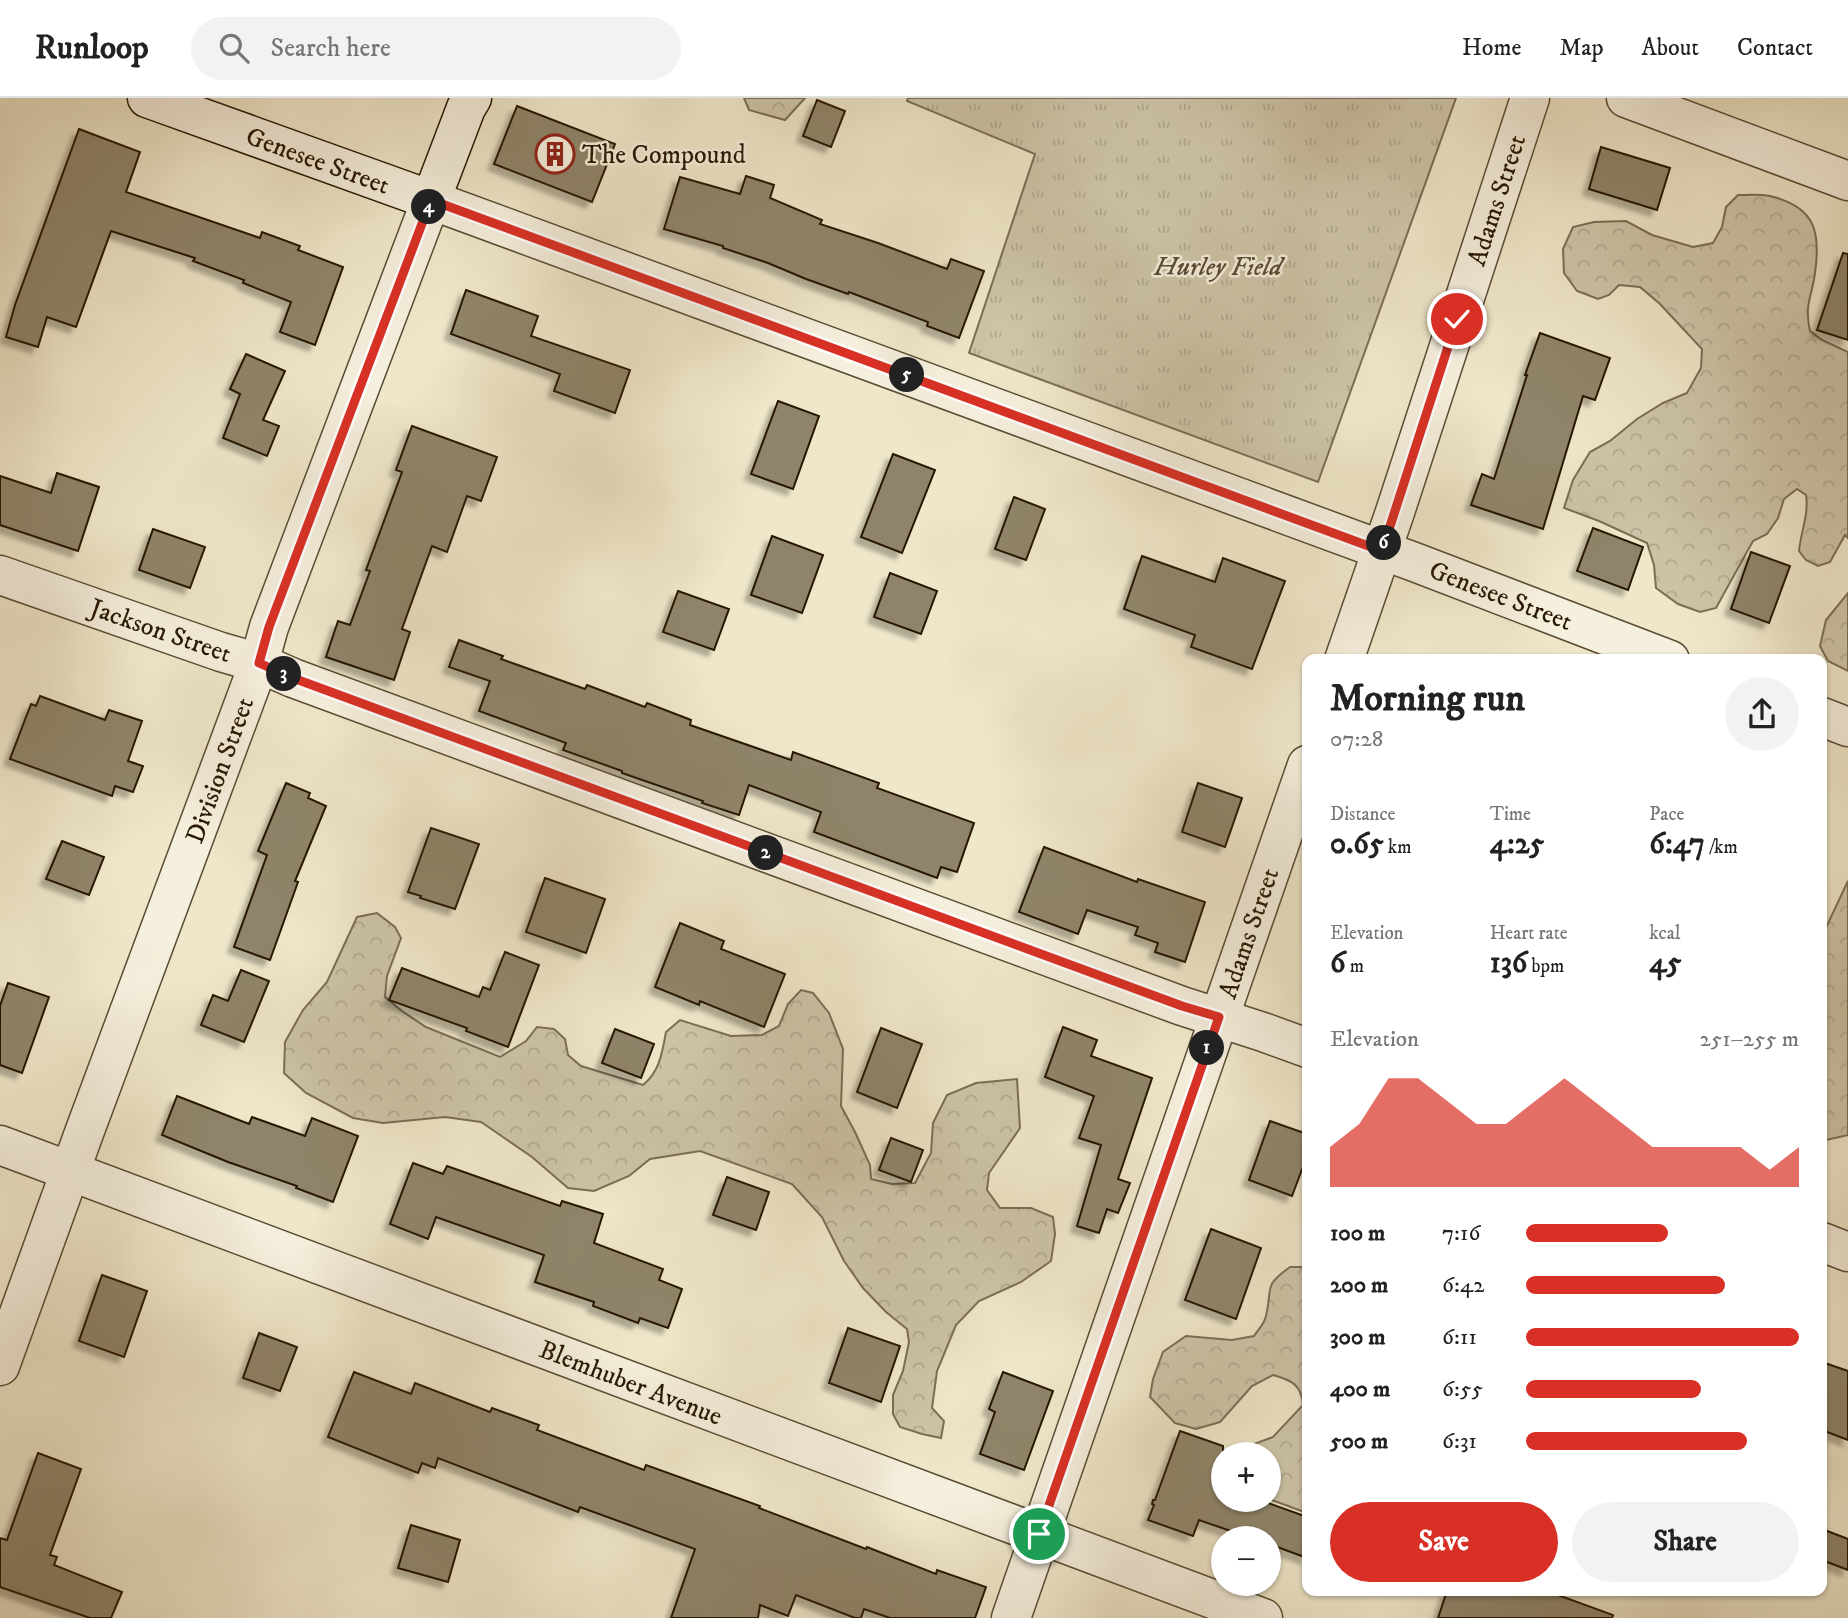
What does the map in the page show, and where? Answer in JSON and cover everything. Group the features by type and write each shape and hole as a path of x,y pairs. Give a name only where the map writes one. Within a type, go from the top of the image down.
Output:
{"street":[{"name":"Genesee Street","path":"147,98 431,200 1654,654"},
{"name":"Division Street","path":"0,1366 259,663 269,627 472,98"},
{"name":"Adams Street","path":"1346,654 1530,98"},
{"path":"1626,98 1848,181"},
{"name":"Jackson Street","path":"0,575 259,663 293,678 1182,1006 1302,1046"},
{"path":"1827,719 1848,727"},
{"name":"Adams Street","path":"1011,1618 1302,779"},
{"name":"Blemhuber Avenue","path":"0,1145 1263,1618"},
{"path":"1827,1244 1848,1252"}],"green space":[{"path":"744,98 805,98 785,120 749,110"},
{"name":"Hurley Field","path":"908,98 1456,98 1318,482 969,353 1035,154 907,101"},
{"path":"1738,195 1766,195 1785,201 1806,214 1812,223 1817,258 1808,307 1810,331 1848,352 1848,538 1845,535 1830,562 1818,566 1806,560 1799,551 1807,502 1806,495 1797,489 1784,499 1778,518 1767,534 1753,541 1716,608 1700,612 1678,604 1656,588 1654,565 1647,543 1564,508 1573,480 1590,452 1663,403 1687,393 1701,368 1702,349 1660,304 1640,287 1619,285 1609,295 1598,299 1577,291 1564,273 1563,249 1573,227 1594,222 1626,221 1652,235 1693,247 1713,243 1722,227 1726,207"},
{"path":"1848,593 1848,671 1828,661 1827,654 1820,646 1826,620"},
{"path":"1848,881 1848,1135 1827,1140 1827,925"},
{"path":"377,913 395,927 401,938 387,976 385,997 426,1027 500,1057 526,1041 537,1027 554,1029 565,1039 568,1055 581,1066 643,1085 657,1068 666,1032 680,1020 731,1036 762,1035 779,1026 788,1004 801,990 813,993 829,1013 843,1049 841,1106 870,1165 871,1179 892,1184 915,1183 931,1153 933,1123 947,1095 976,1083 1017,1079 1020,1128 989,1173 987,1190 1000,1208 1031,1208 1053,1217 1055,1234 1051,1261 1021,1282 979,1301 956,1325 937,1371 932,1408 944,1421 941,1438 900,1427 893,1414 893,1395 903,1371 909,1342 907,1329 863,1288 844,1261 822,1217 792,1184 700,1151 650,1159 629,1176 594,1191 568,1188 532,1157 481,1122 445,1117 383,1123 353,1118 306,1093 284,1073 285,1042 303,1010 327,982 357,917"},
{"path":"1290,1267 1302,1267 1302,1398 1294,1384 1273,1375 1252,1386 1220,1422 1196,1429 1175,1423 1150,1397 1153,1379 1163,1352 1186,1336 1232,1340 1254,1336 1265,1319 1270,1288 1275,1279"},
{"path":"1302,1406 1302,1511 1281,1503 1281,1442 1260,1442 1273,1437"}],"building":[{"path":"817,100 845,111 831,147 803,136"},
{"name":"The Compound","path":"517,106 615,144 592,202 494,164"},
{"path":"79,129 140,152 126,192 260,238 262,232 300,246 298,250 343,267 315,345 280,332 291,302 243,283 244,280 193,261 195,258 111,231 76,327 47,317 38,347 6,337 15,305"},
{"path":"1601,147 1670,168 1657,210 1589,189"},
{"path":"746,176 774,185 770,198 822,220 820,224 947,269 951,259 984,271 959,338 927,326 928,322 849,292 848,294 806,279 723,246 664,229 680,177 740,194"},
{"path":"1843,253 1848,254 1848,340 1817,330"},
{"path":"466,290 538,316 531,336 630,370 615,413 554,391 560,374 451,334"},
{"path":"1540,333 1610,358 1595,400 1583,396 1543,529 1471,505 1482,474 1494,479"},
{"path":"246,354 285,371 263,420 279,426 267,456 223,438 240,394 230,389"},
{"path":"778,401 819,416 793,489 751,474"},
{"path":"412,426 497,457 481,501 467,496 447,552 432,546 402,629 410,632 394,680 326,657 338,621 350,625 370,571 366,570 402,472 396,470"},
{"path":"893,454 935,470 902,553 861,537"},
{"path":"57,473 99,487 78,551 0,525 0,476 51,493"},
{"path":"1014,497 1045,509 1026,560 995,549"},
{"path":"1593,528 1643,547 1628,590 1577,571"},
{"path":"153,529 205,547 190,588 139,570"},
{"path":"772,536 823,555 802,613 751,595"},
{"path":"1751,552 1790,566 1769,623 1731,609"},
{"path":"1142,556 1215,582 1223,558 1285,581 1252,669 1191,647 1195,635 1124,609"},
{"path":"890,573 937,591 921,634 874,617"},
{"path":"678,591 729,609 714,650 663,632"},
{"path":"459,640 503,656 501,659 585,689 587,685 645,707 647,703 691,720 690,725 791,760 793,752 879,783 877,788 974,823 957,872 941,867 937,878 814,832 821,812 749,785 739,815 563,750 566,743 479,711 490,681 449,667"},
{"path":"40,696 105,720 109,710 142,721 128,761 143,766 133,792 115,786 112,796 10,759 31,704 36,706"},
{"path":"286,783 310,793 308,798 326,806 295,881 298,882 270,960 234,947 267,855 258,851"},
{"path":"1198,783 1242,798 1225,847 1182,832"},
{"path":"431,828 479,844 455,909 408,892"},
{"path":"62,841 104,857 89,895 46,879"},
{"path":"1044,847 1137,882 1138,879 1205,902 1185,962 1155,952 1158,943 1135,935 1138,927 1087,910 1078,934 1019,912"},
{"path":"545,878 605,899 586,953 526,932"},
{"path":"680,923 724,941 721,949 785,974 764,1027 700,1001 699,1005 655,987"},
{"path":"505,952 539,965 508,1047 466,1031 467,1028 389,1000 402,968 479,997 483,987 490,990"},
{"path":"241,970 269,981 244,1042 201,1025 213,995 228,1001"},
{"path":"8,983 49,997 22,1073 0,1065 0,1006"},
{"path":"1063,1027 1097,1040 1091,1056 1152,1078 1118,1179 1130,1183 1118,1213 1107,1209 1099,1233 1077,1226 1101,1145 1079,1138 1094,1096 1045,1077"},
{"path":"881,1028 922,1044 897,1108 857,1092"},
{"path":"615,1029 654,1044 641,1078 602,1063"},
{"path":"177,1096 249,1124 252,1117 305,1136 312,1118 358,1136 333,1202 162,1135"},
{"path":"1270,1121 1302,1132 1302,1169 1292,1196 1249,1180"},
{"path":"891,1138 923,1150 911,1182 879,1170"},
{"path":"413,1163 443,1174 447,1166 560,1206 562,1201 603,1214 594,1243 663,1269 659,1280 682,1289 668,1328 640,1318 638,1323 593,1306 594,1302 535,1282 544,1255 436,1217 428,1239 390,1224"},
{"path":"727,1177 769,1192 756,1230 713,1215"},
{"path":"1211,1229 1261,1248 1236,1319 1185,1300"},
{"path":"102,1275 147,1291 124,1357 79,1341"},
{"path":"848,1328 900,1346 881,1402 829,1383"},
{"path":"259,1333 297,1347 280,1391 243,1378"},
{"path":"1827,1364 1848,1371 1848,1440 1827,1432"},
{"path":"354,1372 411,1394 415,1383 490,1412 492,1408 539,1425 537,1430 644,1470 646,1465 760,1506 759,1508 866,1549 867,1547 936,1574 937,1570 986,1587 975,1618 890,1618 864,1609 861,1618 855,1618 796,1595 788,1616 760,1605 758,1618 671,1618 695,1549 580,1507 578,1512 438,1458 435,1468 422,1463 418,1473 328,1437"},
{"path":"1003,1372 1053,1391 1024,1470 980,1454 995,1412 989,1409"},
{"path":"1180,1431 1212,1442 1211,1512 1281,1512 1281,1508 1302,1515 1302,1556 1281,1548 1281,1526 1216,1526 1199,1520 1193,1536 1148,1520 1154,1505 1153,1500"},
{"path":"38,1453 81,1469 50,1555 57,1557 54,1565 122,1592 111,1618 90,1618 0,1587 0,1538 7,1540"},
{"path":"411,1525 460,1540 448,1582 398,1568"},
{"path":"1827,1531 1848,1539 1848,1570 1827,1562"},
{"path":"1445,1596 1561,1596 1613,1615 1612,1618 1438,1618"}],"place":[{"name":"The Compound","path":"555,154"}],"route":[{"path":"1039,1534 1219,1017 1182,1006 293,678 259,663 269,627 431,200 1382,551 1457,319"}]}
